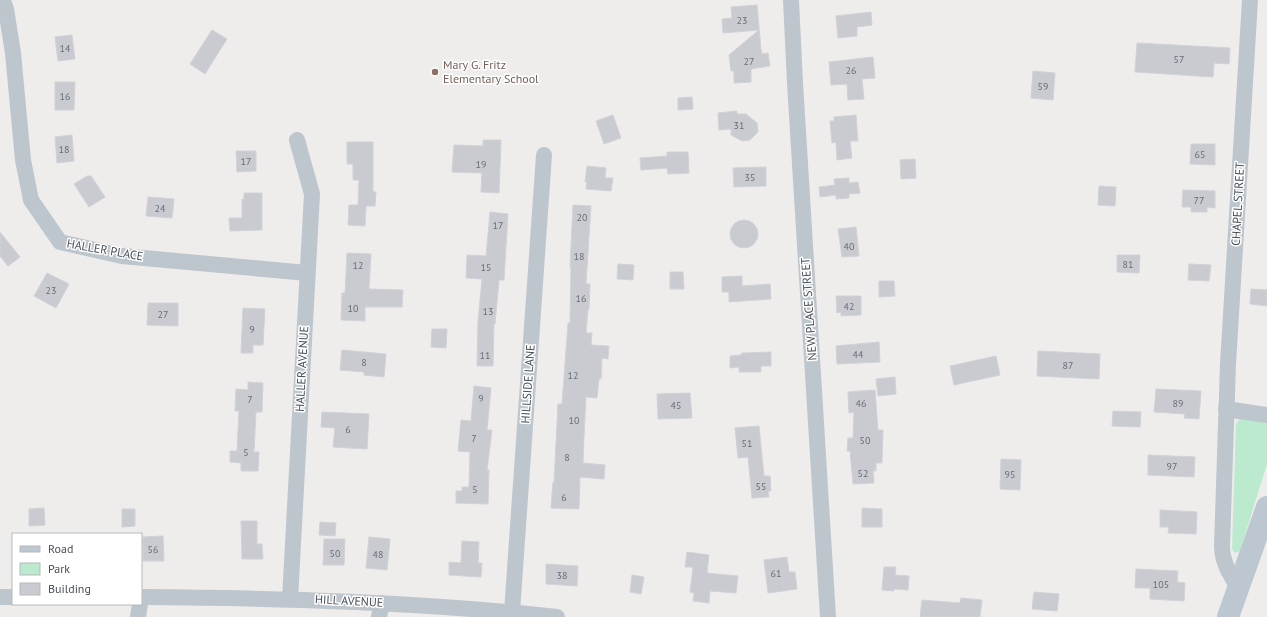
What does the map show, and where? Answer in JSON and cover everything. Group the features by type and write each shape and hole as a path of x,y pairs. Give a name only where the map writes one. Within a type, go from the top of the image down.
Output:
{"main road":[{"path":"1228,617 1267,508"}],"street":[{"name":"HALLER PLACE","path":"3,0 6,9 13,53 23,160 31,200 60,242 122,256 308,273"},
{"name":"NEW PLACE STREET","path":"791,0 828,617"},
{"name":"CHAPEL STREET","path":"1239,588 1227,570 1222,551 1226,409 1250,0"},
{"name":"HALLER AVENUE","path":"290,599 312,194 297,140"},
{"name":"HILLSIDE LANE","path":"512,612 544,155"},
{"path":"1226,409 1267,416"},
{"path":"0,597 12,597"},
{"name":"HILL AVENUE","path":"142,600 290,599 381,610 512,612 557,617"},
{"path":"138,617 140,605"}],"green space":[{"path":"1241,417 1267,423 1267,464 1240,551 1235,553 1232,549 1236,424"}],"building":[{"path":"757,5 761,50 762,54 768,53 770,66 751,69 751,82 734,83 734,71 731,71 729,55 759,30 723,33 722,19 732,18 731,7"},
{"path":"871,12 872,25 857,27 857,36 838,38 836,16"},
{"path":"212,30 227,39 205,74 190,64"},
{"path":"72,35 75,59 58,61 55,37"},
{"path":"1137,43 1230,48 1229,64 1214,63 1213,77 1135,72"},
{"path":"873,57 875,78 862,79 864,99 848,100 847,84 831,85 829,62"},
{"path":"1033,71 1055,73 1053,100 1031,98"},
{"path":"55,82 75,82 74,110 55,110"},
{"path":"692,97 693,109 678,110 678,98"},
{"path":"737,111 737,114 746,114 757,123 758,132 750,140 742,141 731,135 731,129 719,130 718,113"},
{"path":"613,115 621,138 604,144 596,121"},
{"path":"856,115 858,141 850,141 852,158 837,160 836,142 832,143 830,121 834,121 834,117"},
{"path":"72,135 74,161 57,163 55,137"},
{"path":"483,140 501,140 499,193 481,192 482,173 452,172 454,145 483,146"},
{"path":"347,142 373,142 373,192 376,192 375,206 366,206 365,226 348,225 349,205 358,205 359,180 353,180 353,164 347,164"},
{"path":"1191,144 1215,144 1215,165 1190,164"},
{"path":"236,151 256,151 256,171 237,172"},
{"path":"667,152 688,152 689,173 668,174 667,168 641,170 640,158 667,156"},
{"path":"915,159 916,178 901,179 900,160"},
{"path":"587,166 606,168 605,178 613,178 611,191 586,189 587,182 585,182"},
{"path":"766,167 766,186 734,187 733,168"},
{"path":"87,176 91,176 105,197 89,207 74,184"},
{"path":"849,178 849,183 858,182 860,193 849,194 849,198 836,199 836,195 820,197 819,187 835,185 834,179"},
{"path":"1099,186 1116,187 1115,206 1098,205"},
{"path":"1183,190 1215,191 1215,208 1207,207 1207,212 1191,212 1191,207 1182,207"},
{"path":"244,193 262,193 262,230 230,231 229,218 242,218 242,199 244,199"},
{"path":"148,197 174,199 172,218 146,216"},
{"path":"573,205 591,206 586,284 590,284 586,333 592,333 591,345 609,346 608,359 602,358 601,379 599,379 597,398 586,397 583,463 605,465 604,479 580,477 579,509 551,508 553,482 554,483 558,404 562,404 568,323 570,323 570,267"},
{"path":"490,212 508,214 504,280 499,280 495,324 494,323 493,366 477,366 478,322 482,279 466,278 467,255 486,256"},
{"path":"744,220 754,224 758,234 754,244 744,248 734,244 730,234 734,224"},
{"path":"856,227 859,256 842,257 838,229"},
{"path":"0,232 20,257 8,266 0,256"},
{"path":"347,253 371,254 369,289 403,290 402,307 365,307 365,321 341,320 342,293 345,293"},
{"path":"1117,255 1140,255 1139,273 1117,272"},
{"path":"618,264 634,265 633,280 617,279"},
{"path":"1189,264 1211,265 1209,281 1188,280"},
{"path":"670,272 683,272 684,289 670,289"},
{"path":"47,273 69,284 56,308 34,296"},
{"path":"742,276 742,286 770,284 771,299 729,302 729,292 722,292 722,277"},
{"path":"879,281 894,281 895,296 879,297"},
{"path":"1251,289 1267,290 1267,306 1250,304"},
{"path":"836,296 861,296 861,315 841,316 841,312 837,313"},
{"path":"148,303 178,303 178,326 147,325"},
{"path":"243,308 265,309 263,345 253,345 253,353 241,353"},
{"path":"432,329 447,329 446,348 431,347"},
{"path":"879,342 880,362 837,364 836,346"},
{"path":"342,350 386,354 384,377 364,375 364,372 340,370"},
{"path":"1038,351 1100,354 1099,379 1037,376"},
{"path":"771,352 771,366 761,366 761,372 739,372 739,367 730,368 730,356 741,355 742,353"},
{"path":"996,356 1000,375 954,385 950,366"},
{"path":"895,377 896,394 878,396 876,379"},
{"path":"248,382 263,383 262,412 256,412 254,452 259,452 258,471 241,471 241,463 230,462 230,451 237,451 239,411 235,411 236,389 248,390"},
{"path":"474,386 491,388 487,430 492,430 487,470 489,470 488,504 456,503 456,491 462,491 462,487 469,487 470,452 458,451 461,420 471,421"},
{"path":"1156,389 1201,391 1199,419 1184,418 1185,414 1154,412"},
{"path":"875,390 878,430 883,430 882,463 876,463 876,471 873,471 874,483 853,484 850,451 847,451 848,438 853,438 854,412 849,413 848,392"},
{"path":"690,393 692,418 658,419 657,394"},
{"path":"1113,411 1141,412 1140,427 1112,426"},
{"path":"322,412 369,414 367,449 333,447 335,428 321,427"},
{"path":"759,426 764,476 770,476 771,491 768,491 769,497 752,498 748,457 738,458 735,428"},
{"path":"1148,455 1195,457 1194,477 1148,475"},
{"path":"1001,459 1021,460 1020,490 1000,489"},
{"path":"44,508 45,525 29,526 29,509"},
{"path":"862,508 882,509 882,527 862,527"},
{"path":"122,509 135,509 135,526 122,527"},
{"path":"1160,510 1197,512 1196,534 1168,533 1169,527 1160,527"},
{"path":"241,521 257,521 257,544 262,544 263,559 242,559"},
{"path":"320,522 336,523 335,536 319,535"},
{"path":"163,536 164,561 143,561 143,537"},
{"path":"369,537 390,539 387,570 366,568"},
{"path":"324,539 345,539 344,565 323,565"},
{"path":"462,541 479,542 478,563 482,563 481,577 449,575 449,562 461,563"},
{"path":"687,552 709,555 707,573 738,576 736,593 710,591 709,603 693,601 694,593 690,592 693,567 685,567"},
{"path":"787,557 789,572 795,572 797,589 768,593 764,560"},
{"path":"546,564 578,566 577,586 546,584"},
{"path":"884,567 896,567 895,575 909,576 908,590 882,590"},
{"path":"1136,569 1178,571 1177,582 1185,583 1184,601 1150,599 1150,588 1135,588"},
{"path":"632,575 644,577 641,594 630,592"},
{"path":"1034,592 1059,594 1057,611 1032,609"},
{"path":"961,598 982,600 980,617 920,617 922,600 960,603"}],"place":[{"name":"Mary G. Fritz Elementary School","path":"435,72"}]}
